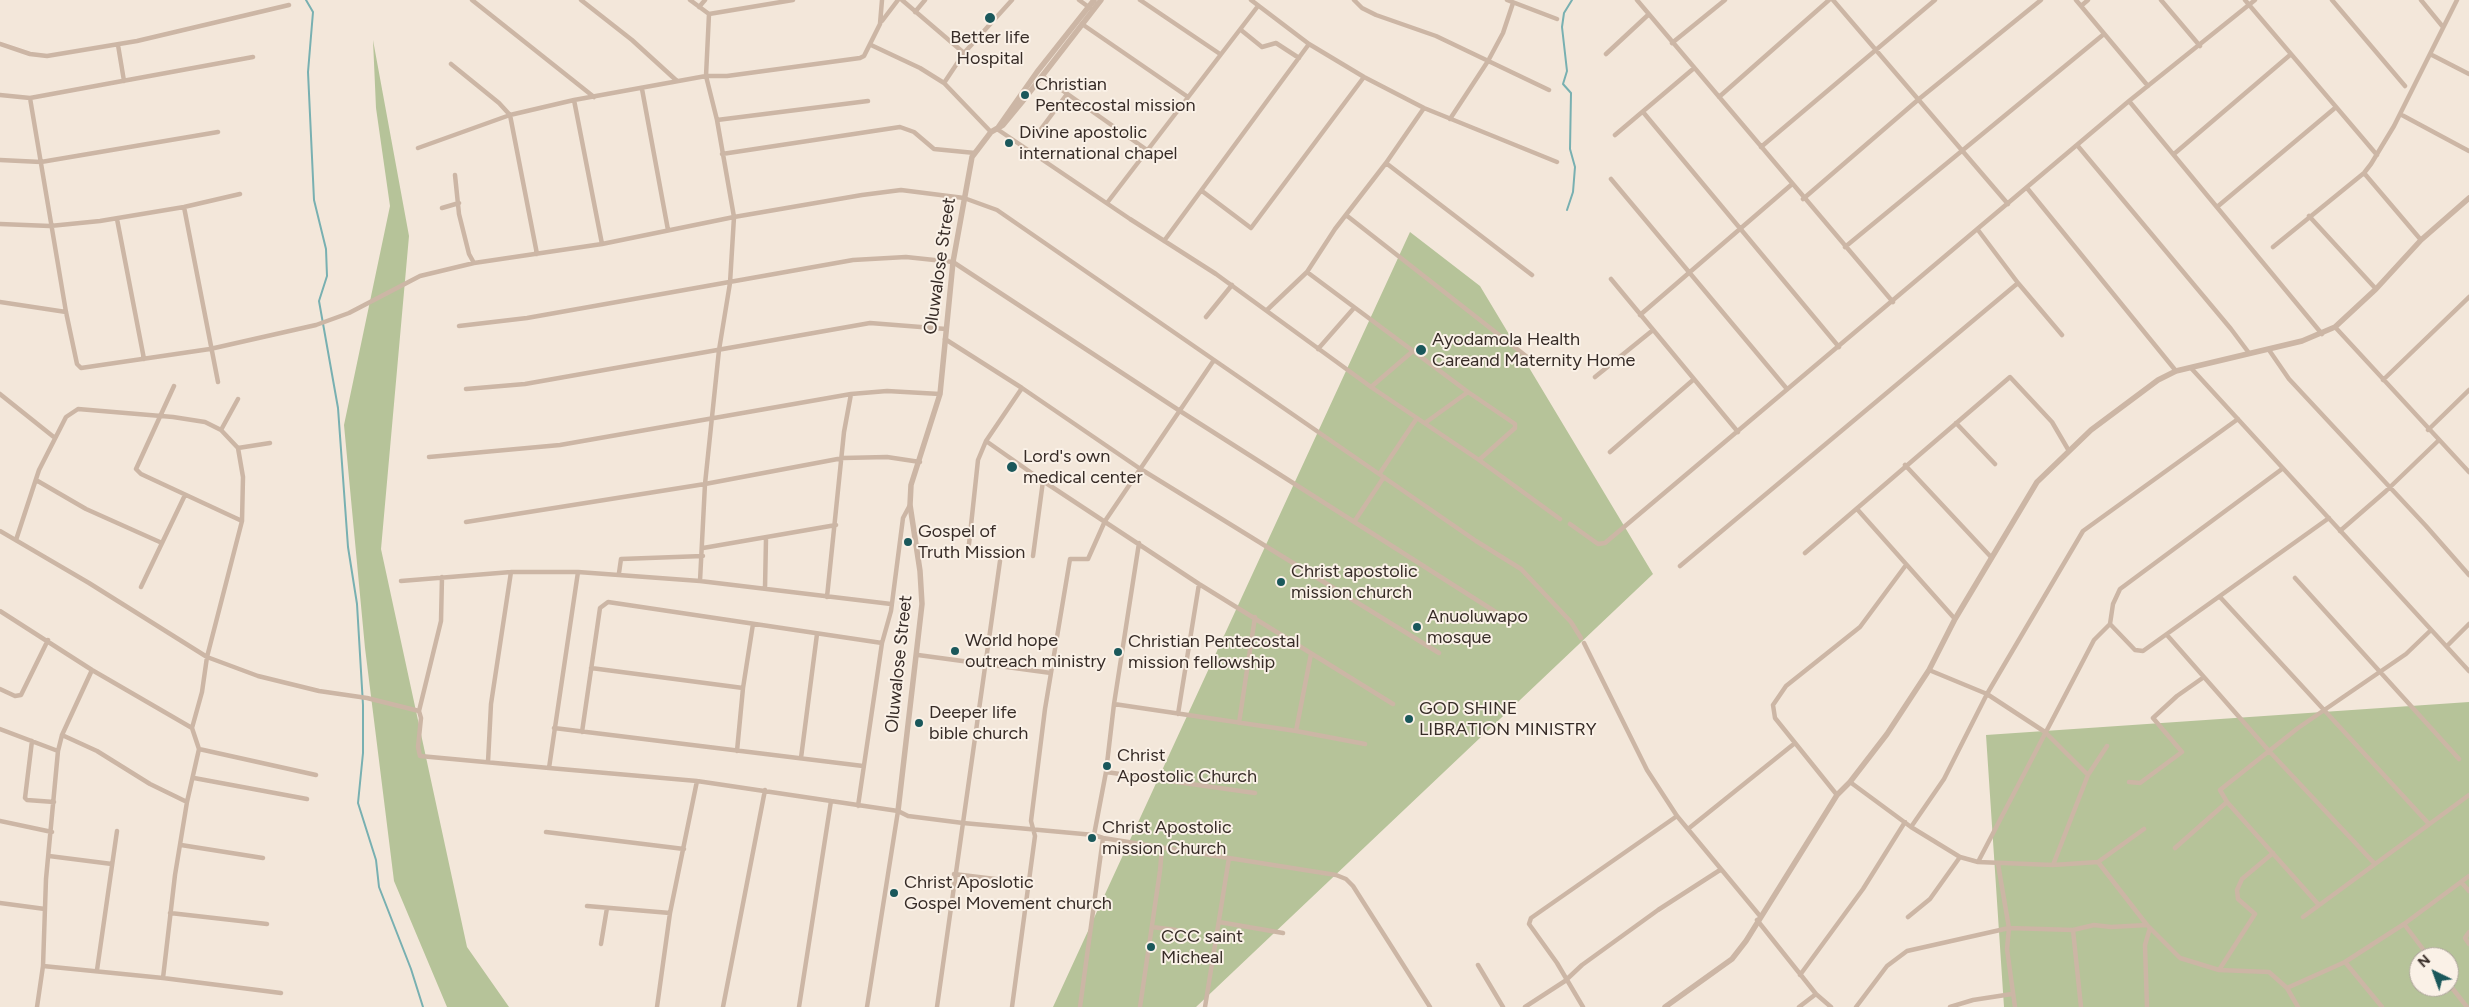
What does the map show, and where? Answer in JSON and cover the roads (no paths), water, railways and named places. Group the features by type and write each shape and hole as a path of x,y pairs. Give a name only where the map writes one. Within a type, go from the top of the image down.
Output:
{"street":[{"path":"472,0 594,97"},
{"path":"582,0 632,40 677,81"},
{"path":"690,0 709,14 793,0"},
{"path":"700,7 705,0"},
{"path":"880,24 882,0"},
{"path":"418,148 510,115 574,100 706,76 727,76 860,58 864,56 880,24 900,0 964,53"},
{"path":"915,12 925,0"},
{"path":"944,83 964,53 1012,0"},
{"path":"1079,0 1090,9"},
{"name":"Oluwalose Street","path":"994,131 1003,125 1082,24 1094,0"},
{"name":"Oluwalose Street","path":"867,1007 898,810 918,655 922,588 910,505 911,485 920,462 940,394 952,262 972,157 1090,9 1101,0"},
{"path":"1140,0 1220,54"},
{"path":"1251,0 1309,44 1364,77 1424,108 1557,162"},
{"path":"1354,0 1362,8 1376,15 1436,36 1549,90"},
{"path":"1507,0 1557,19"},
{"path":"1637,0 1791,185 1893,302"},
{"path":"1672,43 1725,0"},
{"path":"1719,97 1829,0"},
{"path":"1833,0 2008,204"},
{"path":"1761,148 1934,0"},
{"path":"1803,199 1918,99 2041,0"},
{"path":"2076,0 2148,86"},
{"path":"2081,6 2088,0"},
{"path":"2161,0 2200,46"},
{"path":"2245,0 2335,108 2377,155"},
{"path":"1570,524 1598,544 1605,543 2129,101 2255,0"},
{"path":"2332,0 2405,86"},
{"path":"2421,0 2443,27"},
{"path":"2274,246 2364,173 2377,155 2400,114 2457,0"},
{"path":"1450,119 1488,61 1503,33 1513,3"},
{"path":"0,44 30,54 47,56 118,45 289,4"},
{"path":"1107,203 1258,6"},
{"path":"700,581 703,556 704,484 719,350 730,283 734,217 717,120 706,76 709,14"},
{"path":"1606,54 1648,15"},
{"path":"1082,24 1188,97"},
{"path":"1241,30 1262,48 1276,43 1299,58"},
{"path":"1846,247 2104,34"},
{"path":"1164,242 1309,44"},
{"path":"118,45 124,81"},
{"path":"870,45 920,68 944,83 994,131 1232,285 1371,387 1479,460 1560,518"},
{"path":"2430,54 2469,74"},
{"path":"2174,154 2290,55"},
{"path":"0,95 30,98 253,56"},
{"path":"451,64 499,103 510,115 536,254"},
{"path":"1615,135 1694,69"},
{"path":"1042,76 1147,150"},
{"path":"1202,191 1251,228 1364,77"},
{"path":"642,89 668,230"},
{"path":"1041,129 1067,94"},
{"path":"30,98 50,226 66,312 78,367 83,369 210,349 316,325 350,313 420,276 474,263 602,244 734,217 901,190 964,198 997,210 1476,541 1521,569 1571,622 1646,770 1676,816 1758,918 1800,975 1816,994 1831,1007"},
{"path":"574,100 602,244"},
{"path":"717,120 868,101"},
{"path":"2129,101 2322,334"},
{"path":"1267,310 1307,272 1424,108"},
{"path":"2217,207 2335,108"},
{"path":"1643,112 1839,347"},
{"path":"2400,114 2469,151"},
{"path":"722,154 900,128 914,132 934,149 975,153"},
{"path":"0,160 41,162 218,132"},
{"path":"2077,145 2232,329 2248,353"},
{"path":"1386,163 1532,276"},
{"path":"2364,173 2421,240"},
{"path":"456,175 459,214 469,254 474,263"},
{"path":"1611,179 1688,273 1745,336 1788,389"},
{"path":"1640,315 1791,185"},
{"path":"2027,188 2176,371"},
{"path":"0,224 50,226 117,219 184,207 240,194"},
{"path":"1665,1007 1732,959 1746,942 1758,918 1837,795 1850,782 1887,734 1929,670 1955,619 2037,482 2069,450 2106,418 2145,388 2176,371 2248,353 2269,350 2322,334 2335,327 2376,289 2421,240 2469,198"},
{"path":"442,208 459,203"},
{"path":"184,207 210,349 218,382"},
{"path":"1346,215 1531,360"},
{"path":"2309,216 2376,289"},
{"path":"117,219 144,359"},
{"path":"1978,230 2018,284 2062,335"},
{"path":"459,326 528,318 853,260 906,257 952,262 1180,411 1502,616"},
{"path":"1307,272 1516,426 1479,460"},
{"path":"1611,279 1738,432"},
{"path":"1680,566 2018,284"},
{"path":"1206,317 1232,285"},
{"path":"2383,380 2469,297"},
{"path":"0,302 66,312"},
{"path":"1318,349 1354,308"},
{"path":"466,389 526,384 870,323 946,329"},
{"path":"2335,327 2428,430 2469,472"},
{"path":"1595,377 1653,330"},
{"path":"945,339 1022,388 1139,468 1439,653"},
{"path":"2269,350 2289,380 2469,575"},
{"path":"1371,387 1413,351"},
{"path":"1012,1007 1035,836 1031,821 1051,673 1070,559 1088,559 1105,521 1139,468 1214,360"},
{"path":"2191,368 2431,630 2448,645 2469,671"},
{"path":"1805,553 2010,377 2052,422 2069,450"},
{"path":"1610,452 1693,380"},
{"path":"174,386 158,416 136,469 141,474 242,521"},
{"path":"969,544 978,460 986,441 1022,388"},
{"path":"2428,430 2469,390"},
{"path":"429,457 560,445 851,394 886,391 940,394"},
{"path":"1425,423 1468,392"},
{"path":"0,394 54,438"},
{"path":"827,596 843,458 844,432 851,394"},
{"path":"221,430 238,398"},
{"path":"16,540 36,480 54,438 66,417 78,409 205,422 221,430 238,448 243,477 242,521 207,657 202,692 192,728 199,749 194,778 187,802 170,912 163,978"},
{"path":"1380,473 1416,418"},
{"path":"1911,827 1944,779 1987,694 2083,531 2238,419"},
{"path":"1956,423 1995,464"},
{"path":"2340,531 2390,488 2439,440"},
{"path":"986,441 1199,584 1393,704"},
{"path":"238,448 270,443"},
{"path":"466,522 704,484 843,458 887,457 920,462"},
{"path":"1906,465 1991,557"},
{"path":"1978,862 2094,640 2110,624 2113,604 2120,589 2282,469"},
{"path":"1354,522 1384,477"},
{"path":"36,480 86,509 162,543"},
{"path":"1033,556 1043,481"},
{"path":"141,587 185,495"},
{"path":"858,806 882,643 890,620 903,518 910,505"},
{"path":"1857,508 1955,619"},
{"path":"2110,624 2135,650 2143,651 2329,518"},
{"path":"703,548 766,539 836,525"},
{"path":"0,531 89,582 207,657 258,676 319,691 354,695 419,711"},
{"path":"766,539 766,588"},
{"path":"1094,835 1106,772 1114,704 1139,544"},
{"path":"619,573 621,559 703,556"},
{"path":"937,1007 954,874 1000,561"},
{"path":"1837,795 1794,744 1772,711 1777,697 1786,686 1860,627 1906,565"},
{"path":"402,581 511,572 619,573 766,588 891,604"},
{"path":"488,762 491,704 511,572"},
{"path":"549,768 578,572"},
{"path":"442,578 441,621 419,711 421,718 418,748 420,756 697,781 765,790 858,806 898,810 908,816 1094,835 1162,848 1317,871 1346,879 1353,886 1430,1007"},
{"path":"2296,578 2459,759"},
{"path":"1178,714 1199,584"},
{"path":"2220,597 2429,824"},
{"path":"582,732 600,608 608,602 882,643"},
{"path":"0,610 92,670 192,728"},
{"path":"1239,723 1255,617"},
{"path":"737,752 743,688 753,624"},
{"path":"2448,645 2469,624"},
{"path":"2318,904 2227,802 2220,790 2325,710 2406,654 2431,630"},
{"path":"801,758 817,634"},
{"path":"2167,635 2269,751 2374,863"},
{"path":"0,689 15,696 21,695 48,640"},
{"path":"1296,731 1311,654"},
{"path":"918,655 1051,673"},
{"path":"591,668 743,688"},
{"path":"37,1007 43,966 48,856 52,832 58,751 62,735 92,670"},
{"path":"1929,670 1987,694 2045,732 2088,775"},
{"path":"2129,782 2140,783 2182,752 2153,718 2177,696 2204,677"},
{"path":"1114,704 1296,731 1365,744"},
{"path":"554,728 863,766"},
{"path":"0,729 58,751"},
{"path":"62,735 97,751 150,784 187,802"},
{"path":"32,741 25,798 28,800 54,802"},
{"path":"1688,830 1794,744"},
{"path":"2053,865 2088,775 2107,746"},
{"path":"199,749 316,774"},
{"path":"1106,772 1255,793"},
{"path":"194,778 306,800"},
{"path":"657,1007 670,913 697,781"},
{"path":"1850,782 1911,827 1960,857 1978,862 2053,865 2098,862 2144,829"},
{"path":"724,1007 765,790"},
{"path":"2303,917 2318,904 2469,795"},
{"path":"799,1007 831,801"},
{"path":"2174,848 2227,802"},
{"path":"1583,1007 1529,924 1531,918 1676,816"},
{"path":"0,821 52,832"},
{"path":"1800,975 1863,889 1905,822"},
{"path":"97,970 117,831"},
{"path":"546,832 684,849"},
{"path":"1080,1007 1103,838"},
{"path":"181,845 263,858"},
{"path":"1140,1007 1162,848"},
{"path":"2219,970 2255,914 2238,899 2237,890 2242,879 2273,853"},
{"path":"48,856 112,864"},
{"path":"1908,917 1930,899 1960,857"},
{"path":"1206,1007 1229,858"},
{"path":"2098,862 2149,926 2180,958 2219,970 2269,972 2287,988 2298,1007"},
{"path":"1998,864 2009,928 2007,949 2015,1007"},
{"path":"1525,1007 1566,981 1582,965 1658,910 1720,870"},
{"path":"954,874 1028,883"},
{"path":"2287,988 2345,962 2404,924 2469,876"},
{"path":"2461,882 2469,891"},
{"path":"0,903 45,909"},
{"path":"587,906 670,913"},
{"path":"601,944 607,908"},
{"path":"170,912 267,924"},
{"path":"1219,922 1283,933"},
{"path":"2404,924 2421,947"},
{"path":"1856,1007 1887,966 1907,951 2009,928 2074,930 2094,926 2149,926"},
{"path":"2147,1007 2146,945 2149,926"},
{"path":"1152,928 1176,930"},
{"path":"2074,930 2081,1007"},
{"path":"2469,932 2465,938 2469,944"},
{"path":"2345,962 2382,1007"},
{"path":"1478,965 1503,1007"},
{"path":"43,966 97,970 281,993"},
{"path":"1799,1007 1816,994"},
{"path":"1950,1007 1973,1000 2012,994"},
{"path":"2459,997 2467,1007"}],"waterway":[{"path":"306,0 313,12 308,72 314,200 326,249 327,276 319,301 338,408 348,547 357,604 363,705 363,753 358,803 376,860 379,887 411,969 423,1007"},
{"path":"1567,210 1573,192 1575,167 1570,149 1571,93 1563,84 1567,71 1562,27 1564,13 1572,0"}],"place":[{"name":"Better life Hospital","path":"990,18"},
{"name":"Christian Pentecostal mission","path":"1025,95"},
{"name":"Divine apostolic international chapel","path":"1009,143"},
{"name":"Ayodamola Health Careand Maternity Home","path":"1421,350"},
{"name":"Lord's own medical center","path":"1012,467"},
{"name":"Gospel of Truth Mission","path":"908,542"},
{"name":"Christ apostolic mission church","path":"1281,582"},
{"name":"Anuoluwapo mosque","path":"1417,627"},
{"name":"World hope outreach ministry","path":"955,651"},
{"name":"Christian Pentecostal mission fellowship","path":"1118,652"},
{"name":"GOD SHINE LIBRATION MINISTRY","path":"1409,719"},
{"name":"Deeper life bible church","path":"919,723"},
{"name":"Christ Apostolic Church","path":"1107,766"},
{"name":"Christ Apostolic mission Church","path":"1092,838"},
{"name":"Christ Aposlotic Gospel Movement church","path":"894,893"},
{"name":"CCC saint Micheal","path":"1151,947"}]}
